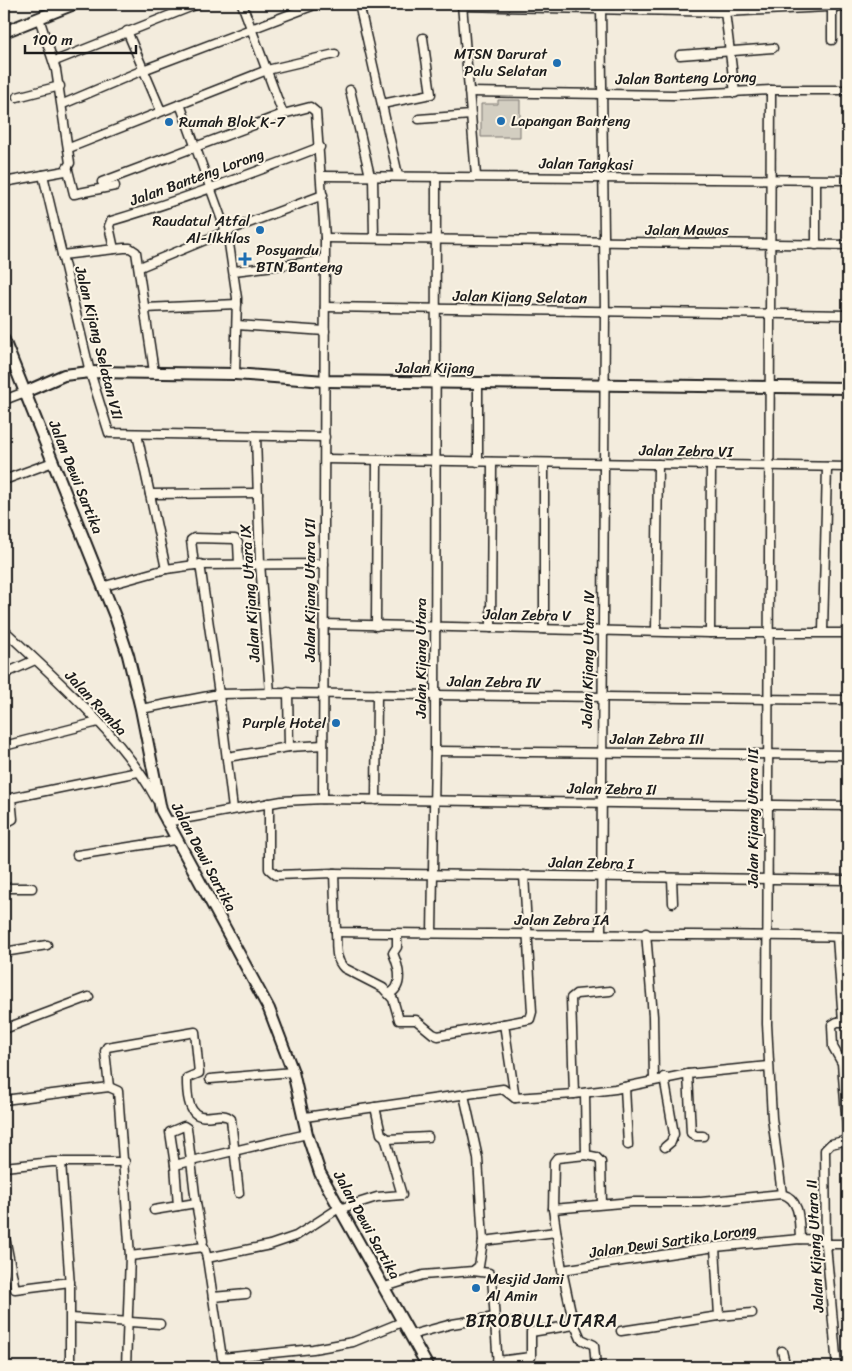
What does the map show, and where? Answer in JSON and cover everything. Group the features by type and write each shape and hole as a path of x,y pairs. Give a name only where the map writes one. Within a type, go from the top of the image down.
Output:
{"main road":[{"path":"4,32 74,4"},
{"name":"Jalan Dewi Sartika","path":"4,340 105,586 128,655 141,709 159,803 166,822 269,1009 293,1072 305,1117 307,1134 320,1173 428,1367"},
{"name":"Jalan Kijang","path":"25,392 64,374 90,372 235,374 324,381 848,388"}],"street":[{"path":"54,61 198,4"},
{"path":"242,4 283,114"},
{"path":"63,104 143,70 317,4"},
{"path":"360,4 398,175"},
{"path":"476,176 462,5 561,6 601,9 629,7 702,8 725,12 848,6"},
{"path":"832,7 832,40"},
{"name":"Jalan Banteng Lorong","path":"601,9 602,178"},
{"path":"725,12 735,93"},
{"path":"39,18 54,61 60,86 69,148 70,166 68,170 74,194 115,186"},
{"path":"127,31 161,112"},
{"path":"382,104 431,94 423,38"},
{"path":"680,55 773,48"},
{"path":"69,148 267,70 335,54"},
{"path":"17,97 60,86"},
{"path":"350,90 372,176 374,238"},
{"name":"Jalan Banteng Lorong","path":"469,92 674,95 770,90 848,90"},
{"name":"Jalan Banteng Lorong","path":"770,90 770,180"},
{"path":"180,104 227,231 234,271 237,304 235,374"},
{"name":"Jalan Banteng Lorong","path":"102,182 283,114 308,108 314,109 322,176 325,238 325,307"},
{"path":"419,119 471,116"},
{"name":"Jalan Banteng Lorong","path":"114,249 109,226 111,221 140,214 212,189 320,147"},
{"path":"4,182 68,170"},
{"name":"Jalan Kijang Selatan VII","path":"43,175 90,372 107,431 137,434 325,437"},
{"name":"Jalan Tangkasi","path":"322,176 398,175 848,180"},
{"path":"436,176 436,310"},
{"path":"602,178 605,312"},
{"path":"769,388 770,180"},
{"path":"816,181 816,245"},
{"path":"140,267 227,231 323,195"},
{"name":"Jalan Mawas","path":"325,238 848,245"},
{"path":"62,255 114,249 133,249 136,252 140,267 154,372"},
{"path":"234,271 325,260"},
{"path":"145,308 237,304"},
{"path":"324,381 325,307"},
{"name":"Jalan Kijang Selatan","path":"325,307 848,315"},
{"name":"Jalan Kijang Selatan","path":"436,310 436,383"},
{"name":"Jalan Kijang Selatan","path":"604,386 605,312"},
{"path":"237,325 325,331"},
{"name":"Jalan Kijang Utara VII","path":"323,799 324,381"},
{"name":"Jalan Kijang Utara","path":"432,933 435,751 436,383"},
{"path":"478,383 478,462"},
{"name":"Jalan Kijang Utara IV","path":"601,934 603,876 601,697 604,386"},
{"name":"Jalan Kijang Utara III","path":"769,388 767,633 768,1066 782,1194"},
{"path":"4,400 25,392"},
{"path":"137,434 166,568"},
{"name":"Jalan Kijang Utara IX","path":"256,436 260,563 270,692"},
{"name":"Jalan Zebra VI","path":"325,459 848,467"},
{"path":"376,626 377,460"},
{"path":"4,480 54,462"},
{"path":"490,628 492,462"},
{"path":"544,463 544,630"},
{"path":"656,631 658,464"},
{"path":"710,633 711,465"},
{"path":"823,632 827,467"},
{"path":"150,494 258,493"},
{"path":"234,808 220,694 191,540 194,538 235,539 238,543 239,564"},
{"path":"105,586 166,568 197,564 324,564"},
{"name":"Jalan Zebra V","path":"324,624 710,633 848,633"},
{"name":"Jalan Ramba","path":"4,630 98,722 138,772 159,803"},
{"path":"4,674 35,660"},
{"name":"Jalan Zebra IV","path":"141,709 220,694 270,692 848,700"},
{"path":"288,692 290,747"},
{"path":"376,800 377,694"},
{"path":"4,746 98,722"},
{"path":"227,757 290,747 323,746"},
{"name":"Jalan Zebra III","path":"435,751 848,755"},
{"path":"4,824 13,819 8,798 138,772"},
{"name":"Jalan Zebra II","path":"166,822 234,808 323,799 848,806"},
{"name":"Jalan Zebra I","path":"269,804 269,869 276,876 334,872 848,880"},
{"path":"77,855 176,840"},
{"path":"334,872 337,959 339,963 344,968 383,988 393,999 399,1020 416,1020 438,1036 530,1019 532,1012 524,876"},
{"path":"672,878 673,903"},
{"path":"4,888 32,888"},
{"name":"Jalan Zebra IA","path":"336,932 563,935 646,933 767,937 848,937"},
{"path":"646,933 649,988 653,1016 654,1080"},
{"path":"389,994 397,990 399,985 397,962 393,953 397,947 397,934"},
{"path":"837,937 844,988 845,1022 832,1025 834,1046 842,1063 848,1140"},
{"path":"848,937 848,951"},
{"path":"4,952 48,945"},
{"path":"574,1094 571,998 576,994 610,991"},
{"path":"4,1029 89,997"},
{"path":"504,1024 515,1098"},
{"path":"112,1087 105,1051 107,1047 195,1032 199,1073 187,1078 191,1107 201,1117 229,1117 239,1193"},
{"path":"305,1117 503,1089 515,1098 584,1093 625,1087 664,1077 768,1066"},
{"path":"210,1079 293,1072"},
{"path":"688,1074 691,1133"},
{"path":"664,1077 674,1134 671,1142 665,1147"},
{"path":"4,1100 112,1087 118,1091 125,1162 130,1256 126,1367"},
{"path":"625,1087 628,1145"},
{"path":"584,1093 586,1155"},
{"path":"464,1095 478,1158 483,1241 480,1266 473,1271"},
{"path":"374,1107 381,1134 385,1137 397,1140 428,1137"},
{"path":"178,1206 170,1132 184,1126 187,1128 196,1203 203,1241"},
{"path":"674,1134 691,1133 696,1136 703,1136"},
{"path":"175,1165 307,1134"},
{"path":"207,1258 270,1245 296,1236 339,1208 377,1198 402,1195 385,1137"},
{"name":"Jalan Kijang Utara II","path":"837,1367 826,1242 825,1150 831,1144 848,1140"},
{"path":"596,1367 594,1345 581,1339 574,1325 562,1270 553,1209 554,1160 586,1155 596,1157 601,1162 602,1204"},
{"path":"4,1167 61,1162 125,1162"},
{"path":"61,1162 70,1282 70,1367"},
{"path":"553,1209 602,1204 701,1202 782,1194 790,1197 795,1202 800,1239"},
{"path":"154,1210 196,1203"},
{"path":"4,1232 15,1289 70,1282"},
{"path":"483,1241 556,1232"},
{"name":"Jalan Dewi Sartika Lorong","path":"562,1270 715,1247 800,1239 848,1244"},
{"path":"130,1256 204,1247 222,1367"},
{"path":"715,1247 719,1316"},
{"path":"385,1287 423,1275 473,1271 489,1273 492,1276 498,1364 532,1356 531,1332 574,1325"},
{"path":"213,1297 246,1294"},
{"path":"621,1331 719,1316 752,1313"},
{"path":"71,1318 160,1324"},
{"path":"411,1335 452,1324 495,1320 520,1322"},
{"path":"222,1358 313,1349 353,1342 402,1322"},
{"path":"782,1351 786,1367"}],"shaded area":[{"name":"Lapangan Banteng","path":"498,100 520,100 520,137 481,137 481,104 498,104"}],"place":[{"name":"MTSN Darurat Palu Selatan","path":"557,63"},
{"name":"Lapangan Banteng","path":"501,121"},
{"name":"Rumah Blok K-7","path":"169,122"},
{"name":"Raudatul Atfal Al-Ilkhlas","path":"260,230"},
{"name":"Posyandu BTN Banteng","path":"245,259"},
{"name":"Purple Hotel","path":"336,723"},
{"name":"Mesjid Jami Al Amin","path":"476,1288"}],"district":[{"name":"BIROBULI UTARA","path":"542,1321"}]}
